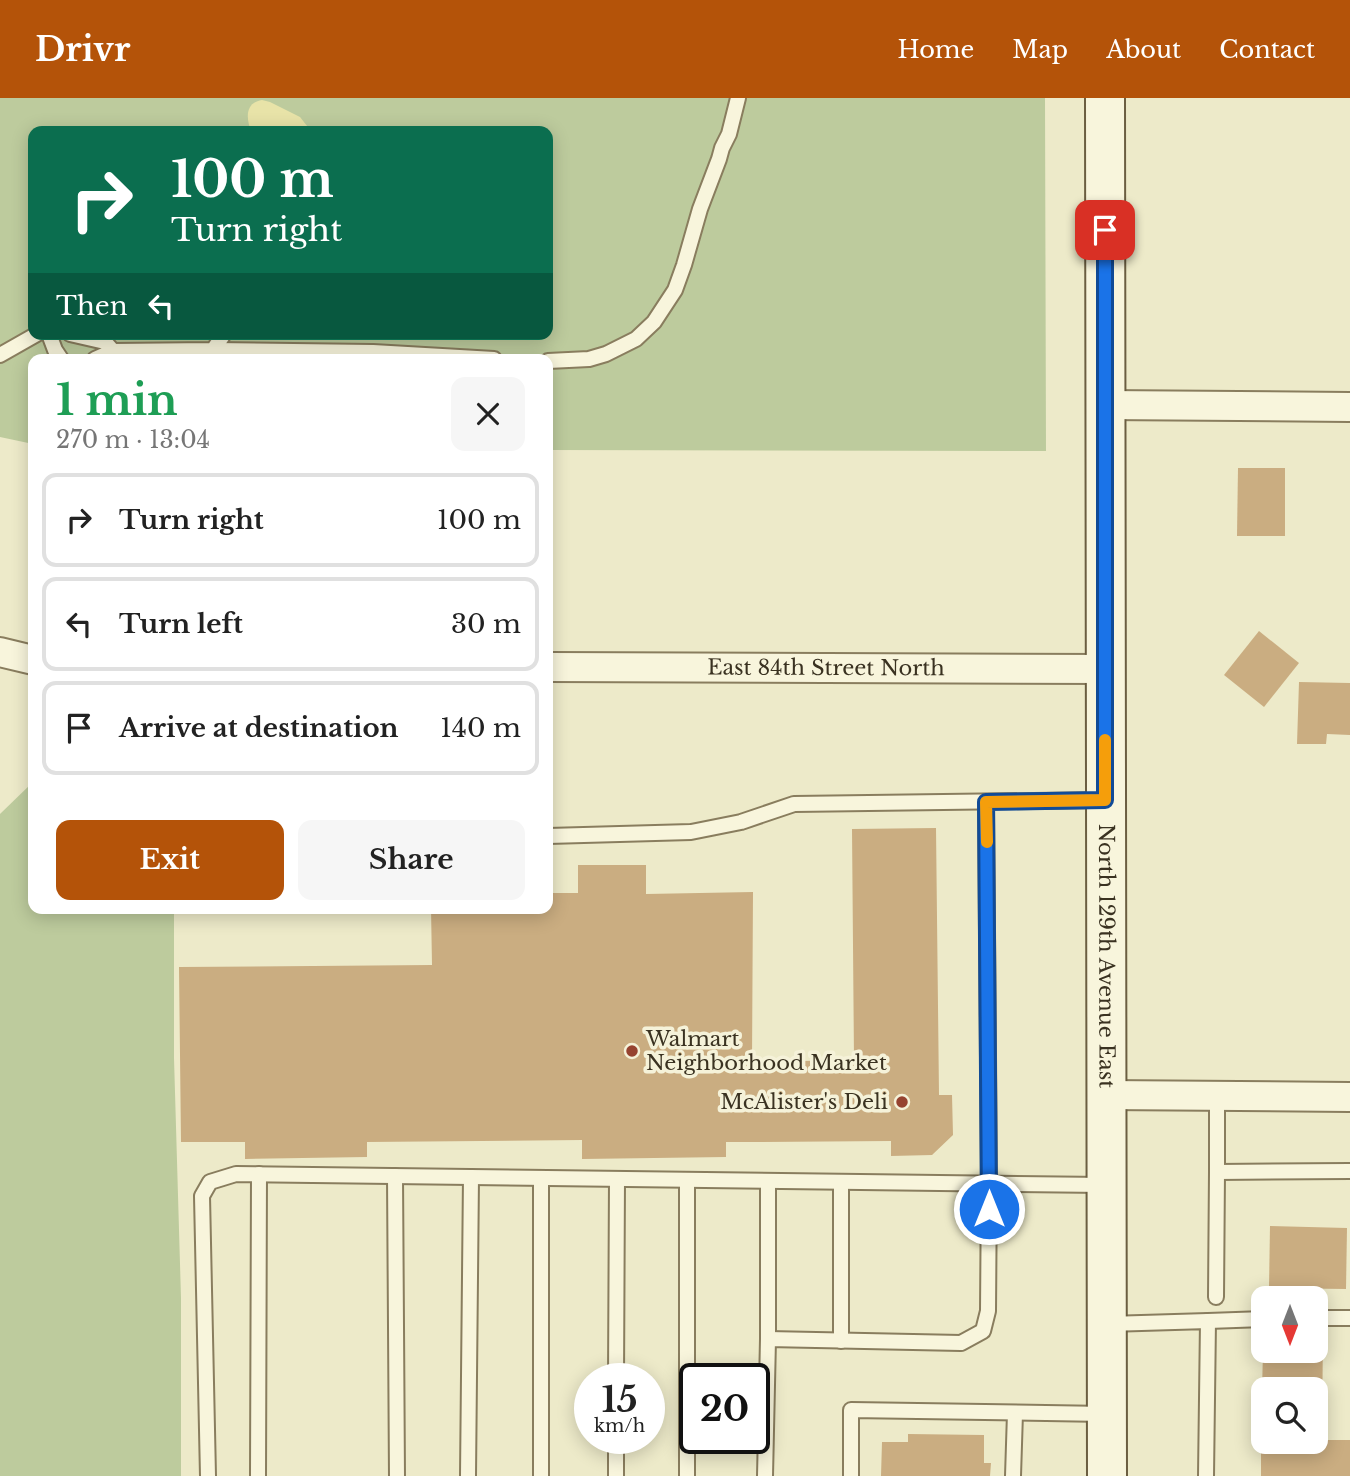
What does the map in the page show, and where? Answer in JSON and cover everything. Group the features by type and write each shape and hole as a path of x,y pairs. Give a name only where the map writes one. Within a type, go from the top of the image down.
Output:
{"main road":[{"name":"North 129th Avenue East","path":"1105,98 1107,1476"}],"street":[{"path":"1105,405 1350,407"},
{"path":"0,652 28,659"},
{"name":"East 84th Street North","path":"553,667 1105,669"},
{"path":"1106,1095 1350,1097"}],"lane":[{"path":"553,361 589,359 606,355 636,339 654,322 680,278 701,209 729,134 738,98"},
{"path":"0,355 36,340"},
{"path":"96,340 105,342 113,351"},
{"path":"213,350 220,340"},
{"path":"230,340 238,351"},
{"path":"106,354 113,351 213,350 417,354"},
{"path":"553,836 691,832 741,822 794,804 1105,800"},
{"path":"768,1339 961,1343 983,1331 988,1311 989,1184 986,802"},
{"path":"1216,1297 1217,1095"},
{"path":"1217,1172 1350,1171"},
{"path":"208,1476 202,1196 209,1181 236,1174 259,1174 1106,1185"},
{"path":"258,1476 259,1174"},
{"path":"395,1176 397,1476"},
{"path":"468,1476 471,1177"},
{"path":"541,1178 541,1476"},
{"path":"616,1363 617,1179"},
{"path":"687,1180 687,1476"},
{"path":"765,1476 768,1181"},
{"path":"841,1182 841,1341"},
{"path":"1328,1318 1350,1318"},
{"path":"1106,1324 1251,1319"},
{"path":"1206,1476 1208,1321"},
{"path":"851,1476 851,1410 1106,1414"},
{"path":"1013,1476 1015,1413"},
{"path":"616,1454 616,1476"}],"green space":[{"path":"0,98 1045,98 1046,451 553,450 553,354 28,354 28,443 0,437"},
{"path":"28,787 28,914 174,914 174,1058 181,1298 181,1476 0,1476 0,814"}],"sand":[{"path":"256,102 270,102 300,117 307,126 250,126 248,112"}],"building":[{"path":"1238,468 1285,468 1285,536 1237,536"},
{"path":"1259,631 1299,663 1264,707 1224,675"},
{"path":"1299,682 1350,683 1350,735 1327,734 1326,744 1297,744"},
{"path":"936,828 939,1095 952,1095 953,1135 932,1155 891,1156 891,1141 726,1142 726,1157 582,1159 582,1140 367,1142 367,1157 245,1159 245,1142 181,1142 179,967 432,965 431,914 553,914 553,893 578,893 578,865 646,865 646,894 753,892 752,1062 854,1060 852,829"},
{"path":"1270,1226 1347,1228 1346,1289 1328,1289 1328,1286 1269,1286"},
{"path":"1263,1363 1323,1363 1323,1377 1262,1377"},
{"path":"908,1434 984,1435 984,1463 991,1463 990,1476 881,1476 882,1442 908,1442"},
{"path":"1328,1440 1350,1440 1350,1476 1261,1476 1261,1454 1328,1454"}],"slow traffic":[{"path":"987,842 986,802 1105,800 1105,740"}],"place":[{"name":"Walmart Neighborhood Market","path":"632,1051"},
{"name":"McAlister's Deli","path":"902,1102"}],"route":[{"path":"989,1209 986,802 1105,800 1105,230"}]}
